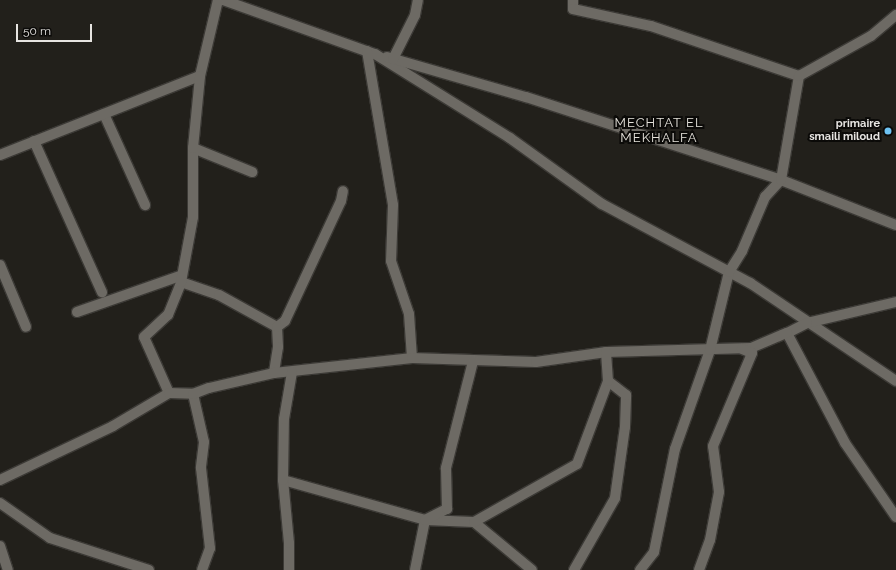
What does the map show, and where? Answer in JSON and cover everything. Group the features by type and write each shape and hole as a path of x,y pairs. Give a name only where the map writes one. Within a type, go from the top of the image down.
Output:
{"street":[{"path":"169,393 144,337 168,315 180,279 193,217 192,148 200,76 218,0"},
{"path":"224,0 371,52 526,97 781,180 896,225"},
{"path":"393,59 414,15 418,0"},
{"path":"574,0 573,10 651,26 799,76 871,36 896,15"},
{"path":"371,52 510,138 616,212 649,227 701,259 729,272 896,381"},
{"path":"371,52 393,205 391,261 409,314 412,358"},
{"path":"0,155 200,76"},
{"path":"640,570 654,552 676,449 710,350 729,272 742,251 765,197 781,180 799,76"},
{"path":"104,114 145,205"},
{"path":"34,142 102,292"},
{"path":"192,148 252,172"},
{"path":"277,327 285,321 341,201 343,191"},
{"path":"0,265 26,327"},
{"path":"77,312 180,279 219,295 277,327"},
{"path":"0,480 114,426 169,393 192,394 209,388 274,373 412,358 536,362 606,352 751,348 808,323 896,302"},
{"path":"274,373 278,347 277,327"},
{"path":"787,333 845,443 896,517"},
{"path":"698,570 710,540 719,492 714,446 752,353 740,348"},
{"path":"283,480 425,520 474,522 578,464 608,381 606,352"},
{"path":"425,520 447,509 446,468 473,361"},
{"path":"289,570 283,480 284,419 292,372"},
{"path":"574,570 615,498 625,427 626,395 608,381"},
{"path":"192,394 204,442 201,468 210,548 202,570"},
{"path":"0,503 50,538 149,570"},
{"path":"415,570 425,520"},
{"path":"474,522 532,570"},
{"path":"0,546 8,570"}],"place":[{"name":"primaire smaili miloud","path":"888,131"}],"district":[{"name":"MECHTAT EL MEKHALFA","path":"659,132"}]}
